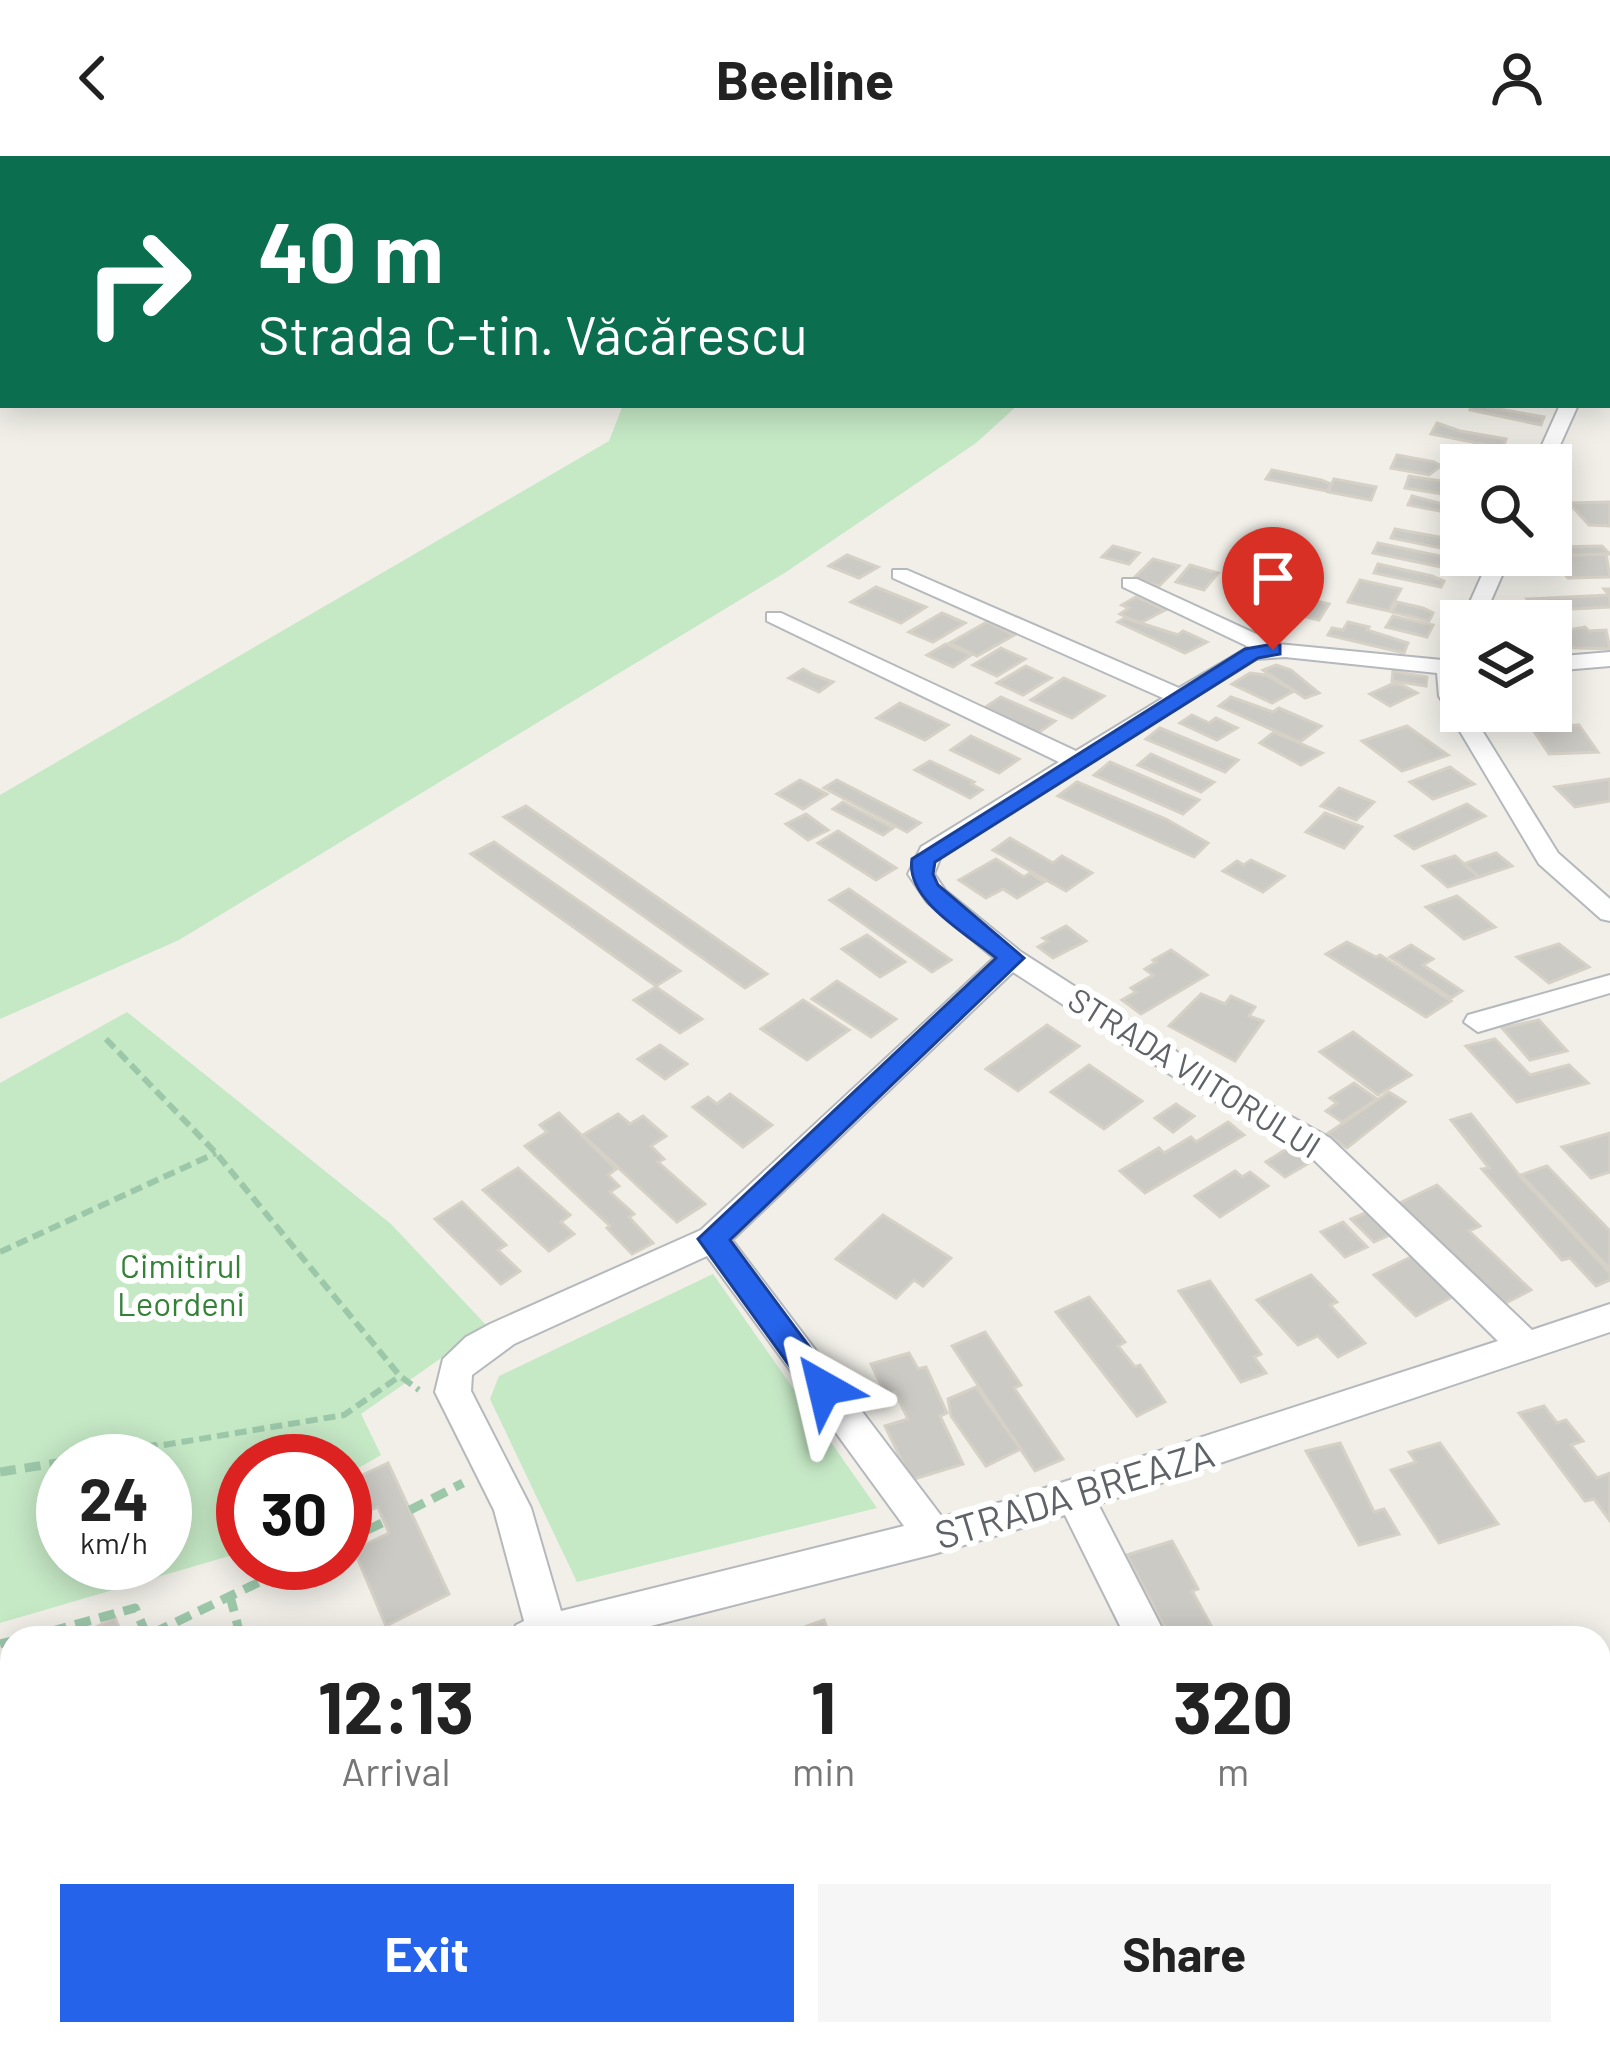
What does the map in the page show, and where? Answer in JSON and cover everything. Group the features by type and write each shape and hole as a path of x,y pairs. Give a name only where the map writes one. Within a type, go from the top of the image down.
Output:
{"street":[{"path":"1551,444 1568,408"},
{"path":"900,574 1180,697"},
{"path":"1130,583 1273,650"},
{"path":"774,617 1077,761 1252,653 1273,650 1440,667"},
{"path":"1572,662 1610,659"},
{"path":"1472,732 1536,840 1563,875 1610,914"},
{"name":"STRADA VIITORULUI","path":"1077,761 924,859 921,874 928,889 1011,958 1189,1073 1319,1146 1526,1346"},
{"path":"537,1626 531,1562 451,1382 463,1358 713,1239 1011,958"},
{"path":"1478,1022 1610,984"},
{"path":"713,1239 934,1537"},
{"name":"STRADA BREAZA","path":"578,1626 1075,1497 1610,1318"},
{"path":"1075,1497 1141,1626"}],"path":[{"path":"106,1039 216,1153 400,1376 423,1392 451,1382"},
{"path":"0,1252 216,1153"},
{"path":"192,1440 344,1415 400,1376"},
{"path":"0,1472 36,1466"},
{"path":"410,1510 493,1468"},
{"path":"372,1528 384,1522"},
{"path":"168,1626 243,1590"},
{"path":"230,1596 238,1626"},
{"path":"70,1626 135,1608 143,1626"}],"green space":[{"path":"622,408 1015,408 976,443 786,572 179,940 0,1019 0,795 609,441"},
{"name":"Cimitirul Leordeni","path":"127,1012 391,1224 487,1326 361,1414 371,1434 216,1434 216,1560 192,1567 192,1434 36,1434 36,1590 113,1590 0,1623 0,1083"},
{"path":"713,1274 877,1508 577,1582 490,1399 499,1376"},
{"name":"Cimitirul Leordeni","path":"372,1437 381,1455 372,1460"}],"building":[{"path":"1490,408 1544,417 1541,425 1470,410"},
{"path":"1437,423 1506,439 1504,444 1482,444 1431,434"},
{"path":"1397,455 1440,465 1429,475 1391,468"},
{"path":"1272,470 1331,484 1327,491 1266,479"},
{"path":"1409,476 1440,481 1440,494 1405,488"},
{"path":"1334,479 1376,487 1371,500 1328,492"},
{"path":"1412,496 1440,503 1440,511 1408,505"},
{"path":"1610,502 1610,526 1589,525 1572,503"},
{"path":"1395,529 1440,537 1440,548 1391,538"},
{"path":"1378,543 1440,556 1440,567 1373,553"},
{"path":"1113,546 1139,553 1129,564 1102,557"},
{"path":"1602,546 1610,554 1572,555 1572,547"},
{"path":"1606,554 1610,577 1568,578 1572,555"},
{"path":"847,555 878,567 859,578 829,566"},
{"path":"1153,559 1179,566 1159,586 1133,579"},
{"path":"1378,564 1444,581 1441,587 1374,573"},
{"path":"1190,565 1218,573 1204,590 1176,582"},
{"path":"1360,580 1401,589 1389,611 1348,602"},
{"path":"876,587 926,607 901,623 851,602"},
{"path":"1604,589 1610,589 1610,607 1572,609 1572,600 1527,599 1609,595"},
{"path":"1271,590 1329,604 1319,620 1260,606"},
{"path":"1136,597 1165,610 1140,623 1120,614 1129,608 1122,605"},
{"path":"1397,602 1433,613 1429,621 1392,612"},
{"path":"942,613 965,623 933,642 909,632"},
{"path":"1393,616 1433,625 1427,637 1386,627"},
{"path":"1125,618 1178,635 1183,631 1207,642 1185,653 1118,622"},
{"path":"987,622 1014,635 977,656 950,643"},
{"path":"1348,622 1408,643 1404,653 1328,635 1332,628 1343,630"},
{"path":"1572,629 1606,630 1610,649 1572,648"},
{"path":"946,644 971,655 953,667 927,655"},
{"path":"1001,648 1025,659 997,676 973,665"},
{"path":"1276,665 1291,670 1319,693 1305,698 1263,670"},
{"path":"1026,666 1051,678 1023,695 997,683"},
{"path":"803,669 833,682 819,692 789,678"},
{"path":"1393,671 1427,677 1426,686 1392,681"},
{"path":"1250,673 1266,675 1294,691 1272,703 1232,684"},
{"path":"1064,678 1104,696 1072,718 1031,700"},
{"path":"1392,684 1417,693 1390,706 1370,694"},
{"path":"1001,697 1055,721 1038,733 984,708"},
{"path":"1231,697 1273,712 1279,708 1321,726 1300,742 1219,706"},
{"path":"900,703 948,725 925,740 877,718"},
{"path":"1192,715 1209,723 1216,718 1237,728 1217,740 1180,723"},
{"path":"1572,725 1579,725 1598,752 1549,754 1534,732 1572,732"},
{"path":"1407,726 1448,755 1402,771 1362,741"},
{"path":"1160,728 1238,760 1225,772 1146,739"},
{"path":"1274,732 1322,753 1301,765 1260,743"},
{"path":"971,736 1019,759 999,773 951,750"},
{"path":"1151,754 1214,782 1201,792 1138,765"},
{"path":"930,761 982,790 970,798 915,770"},
{"path":"1110,762 1199,800 1183,814 1094,775"},
{"path":"1450,767 1474,784 1433,799 1410,782"},
{"path":"1610,779 1610,801 1575,807 1555,787"},
{"path":"800,780 827,794 803,809 777,794"},
{"path":"837,780 920,823 907,832 824,788"},
{"path":"1077,782 1166,819 1208,843 1194,857 1058,796"},
{"path":"1339,788 1374,802 1356,820 1321,806"},
{"path":"843,802 893,828 883,835 833,809"},
{"path":"1467,804 1485,816 1414,849 1396,836"},
{"path":"526,806 767,974 745,988 504,817"},
{"path":"1325,813 1362,827 1344,848 1306,832"},
{"path":"806,814 828,830 808,840 786,824"},
{"path":"838,831 896,868 876,880 818,843"},
{"path":"1010,838 1053,863 1062,856 1092,873 1066,891 993,850"},
{"path":"494,842 680,971 656,986 471,854"},
{"path":"1496,853 1512,866 1479,877 1463,864"},
{"path":"1455,856 1479,877 1448,887 1423,866"},
{"path":"996,859 1024,877 1030,873 1044,882 1017,898 1003,889 986,898 959,880"},
{"path":"1251,860 1284,876 1263,892 1223,871 1237,861 1244,865"},
{"path":"849,889 951,960 932,972 830,900"},
{"path":"1457,896 1495,927 1464,939 1426,907"},
{"path":"1066,926 1086,941 1053,958 1038,947 1048,941 1043,938"},
{"path":"867,935 905,962 880,977 842,949"},
{"path":"1347,942 1380,955 1451,1001 1426,1017 1326,954"},
{"path":"1559,944 1589,967 1549,983 1517,957"},
{"path":"1411,945 1433,959 1423,965 1462,991 1451,998 1390,957"},
{"path":"1171,950 1207,975 1141,1014 1122,1000 1136,992 1131,988 1153,975 1145,969 1156,962 1153,960"},
{"path":"837,981 896,1019 871,1037 812,999"},
{"path":"656,987 702,1019 680,1033 634,1000"},
{"path":"1201,994 1225,1004 1231,996 1255,1007 1249,1016 1263,1021 1235,1061 1169,1026"},
{"path":"803,1000 849,1030 807,1060 761,1029"},
{"path":"1539,1020 1567,1051 1530,1060 1502,1028"},
{"path":"1047,1025 1079,1046 1018,1091 986,1069"},
{"path":"1353,1032 1411,1075 1378,1095 1320,1052"},
{"path":"1495,1039 1530,1075 1569,1065 1588,1083 1517,1102 1466,1046"},
{"path":"660,1045 687,1064 665,1079 638,1059"},
{"path":"1089,1065 1142,1101 1104,1129 1051,1092"},
{"path":"1354,1083 1377,1099 1342,1122 1326,1111 1337,1103 1330,1098"},
{"path":"1389,1092 1405,1102 1347,1148 1327,1134"},
{"path":"730,1094 772,1125 743,1147 693,1107 708,1097 717,1104"},
{"path":"1176,1104 1194,1116 1173,1132 1155,1118"},
{"path":"559,1113 616,1169 608,1175 619,1186 610,1192 634,1214 629,1217 653,1243 632,1254 607,1228 610,1226 525,1146 547,1132 540,1125"},
{"path":"618,1114 630,1124 643,1116 666,1136 651,1146 664,1159 658,1162 705,1204 677,1222 583,1135"},
{"path":"1471,1114 1519,1175 1610,1273 1610,1280 1596,1286 1570,1258 1562,1260 1482,1169 1489,1168 1451,1120"},
{"path":"1228,1122 1244,1135 1145,1193 1120,1171 1159,1148 1164,1153 1191,1137 1196,1142"},
{"path":"1610,1133 1610,1172 1591,1178 1562,1147"},
{"path":"1294,1144 1314,1160 1285,1177 1266,1162"},
{"path":"1547,1166 1610,1231 1610,1269 1521,1175"},
{"path":"518,1168 570,1215 561,1222 574,1234 549,1251 483,1190"},
{"path":"1235,1171 1242,1177 1250,1172 1268,1186 1220,1217 1195,1196"},
{"path":"1437,1185 1480,1226 1469,1231 1531,1290 1502,1305 1398,1204"},
{"path":"462,1202 506,1245 498,1250 520,1271 501,1284 435,1219"},
{"path":"1372,1210 1394,1233 1374,1242 1351,1219"},
{"path":"883,1215 951,1258 923,1286 914,1280 896,1298 836,1259"},
{"path":"1343,1222 1367,1247 1345,1257 1321,1232"},
{"path":"1417,1254 1458,1294 1416,1316 1374,1275"},
{"path":"1311,1275 1337,1302 1330,1305 1365,1343 1338,1357 1318,1336 1298,1345 1257,1300"},
{"path":"1210,1281 1261,1354 1254,1357 1266,1373 1241,1382 1179,1291"},
{"path":"1089,1297 1125,1342 1118,1346 1135,1367 1140,1365 1165,1402 1137,1416 1056,1312"},
{"path":"985,1332 1021,1385 1014,1388 1063,1459 1035,1471 952,1346"},
{"path":"909,1353 918,1369 926,1367 947,1413 940,1416 963,1464 911,1480 885,1426 908,1419 895,1392 886,1395 871,1364"},
{"path":"976,1387 1021,1449 986,1466 951,1416 948,1399"},
{"path":"1544,1406 1557,1423 1566,1420 1583,1441 1571,1445 1597,1478 1610,1473 1610,1521 1594,1499 1585,1501 1519,1413"},
{"path":"1340,1443 1374,1512 1384,1509 1399,1534 1359,1545 1306,1451"},
{"path":"1440,1443 1498,1524 1439,1543 1391,1470 1416,1462 1409,1452"},
{"path":"388,1463 449,1594 386,1626 371,1590 372,1541 389,1533 378,1507 372,1510 372,1471"},
{"path":"1172,1541 1211,1626 1164,1626 1127,1555"},
{"path":"115,1617 118,1626 98,1626"}],"route":[{"path":"824,1388 713,1239 1011,958 928,889 921,874 924,859 1252,653 1273,650"}]}
